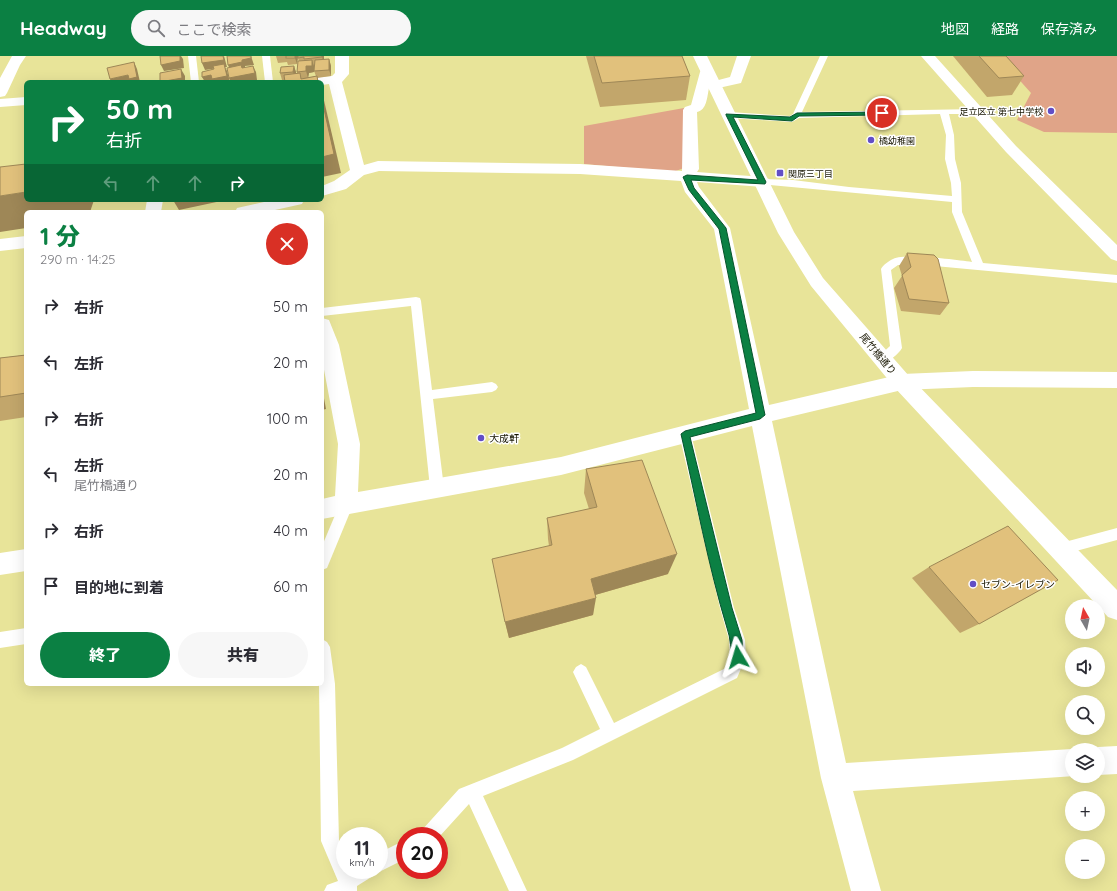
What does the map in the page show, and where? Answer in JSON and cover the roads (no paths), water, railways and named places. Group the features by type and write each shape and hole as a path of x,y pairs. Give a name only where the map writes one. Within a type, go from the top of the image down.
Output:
{"street":[{"path":"0,93 13,65 19,56"},
{"path":"335,81 342,74 342,56"},
{"path":"744,56 736,80 707,71 697,108 690,110 691,169 687,177 691,188 722,228 835,778 866,891"},
{"path":"928,56 976,111 1070,210 1117,255"},
{"name":"尾竹橋通り","path":"707,71 786,233 817,282 902,382 1117,608"},
{"path":"324,80 335,81"},
{"path":"335,81 358,172"},
{"path":"0,103 24,101"},
{"path":"324,190 340,185 358,172 378,166 572,168 762,182"},
{"path":"257,210 292,205"},
{"path":"0,245 24,242"},
{"path":"324,331 329,345 349,444 346,505"},
{"path":"324,509 561,466 760,415 902,382 973,379 1117,380"},
{"path":"0,564 24,560"},
{"path":"1105,761 1117,760"},
{"path":"835,778 1065,763"}],"lane":[{"path":"192,56 195,80"},
{"path":"266,56 269,80"},
{"path":"729,115 792,119 797,115 824,56"},
{"path":"797,115 976,111"},
{"path":"944,112 950,136 950,159 956,183 957,212 979,266"},
{"path":"762,182 793,183 849,190 957,199"},
{"path":"882,359 896,348 886,269 896,262 924,261 1117,279"},
{"path":"324,312 416,301 437,488"},
{"path":"427,395 492,387"},
{"path":"436,827 465,795 567,754 732,673 738,657 736,640 685,434"},
{"path":"324,557 346,505"},
{"path":"1061,548 1117,534"},
{"path":"0,640 24,636"},
{"path":"324,662 327,684 330,841 344,888 356,879"},
{"path":"581,672 610,733"},
{"path":"472,792 518,891"}],"place":[{"name":"足立区立 第七中学校","path":"1051,111"},
{"name":"橘幼稚園","path":"871,140"},
{"name":"関原三丁目","path":"780,173"},
{"name":"大成軒","path":"481,438"},
{"name":"セブン-イレブン","path":"973,584"}]}
